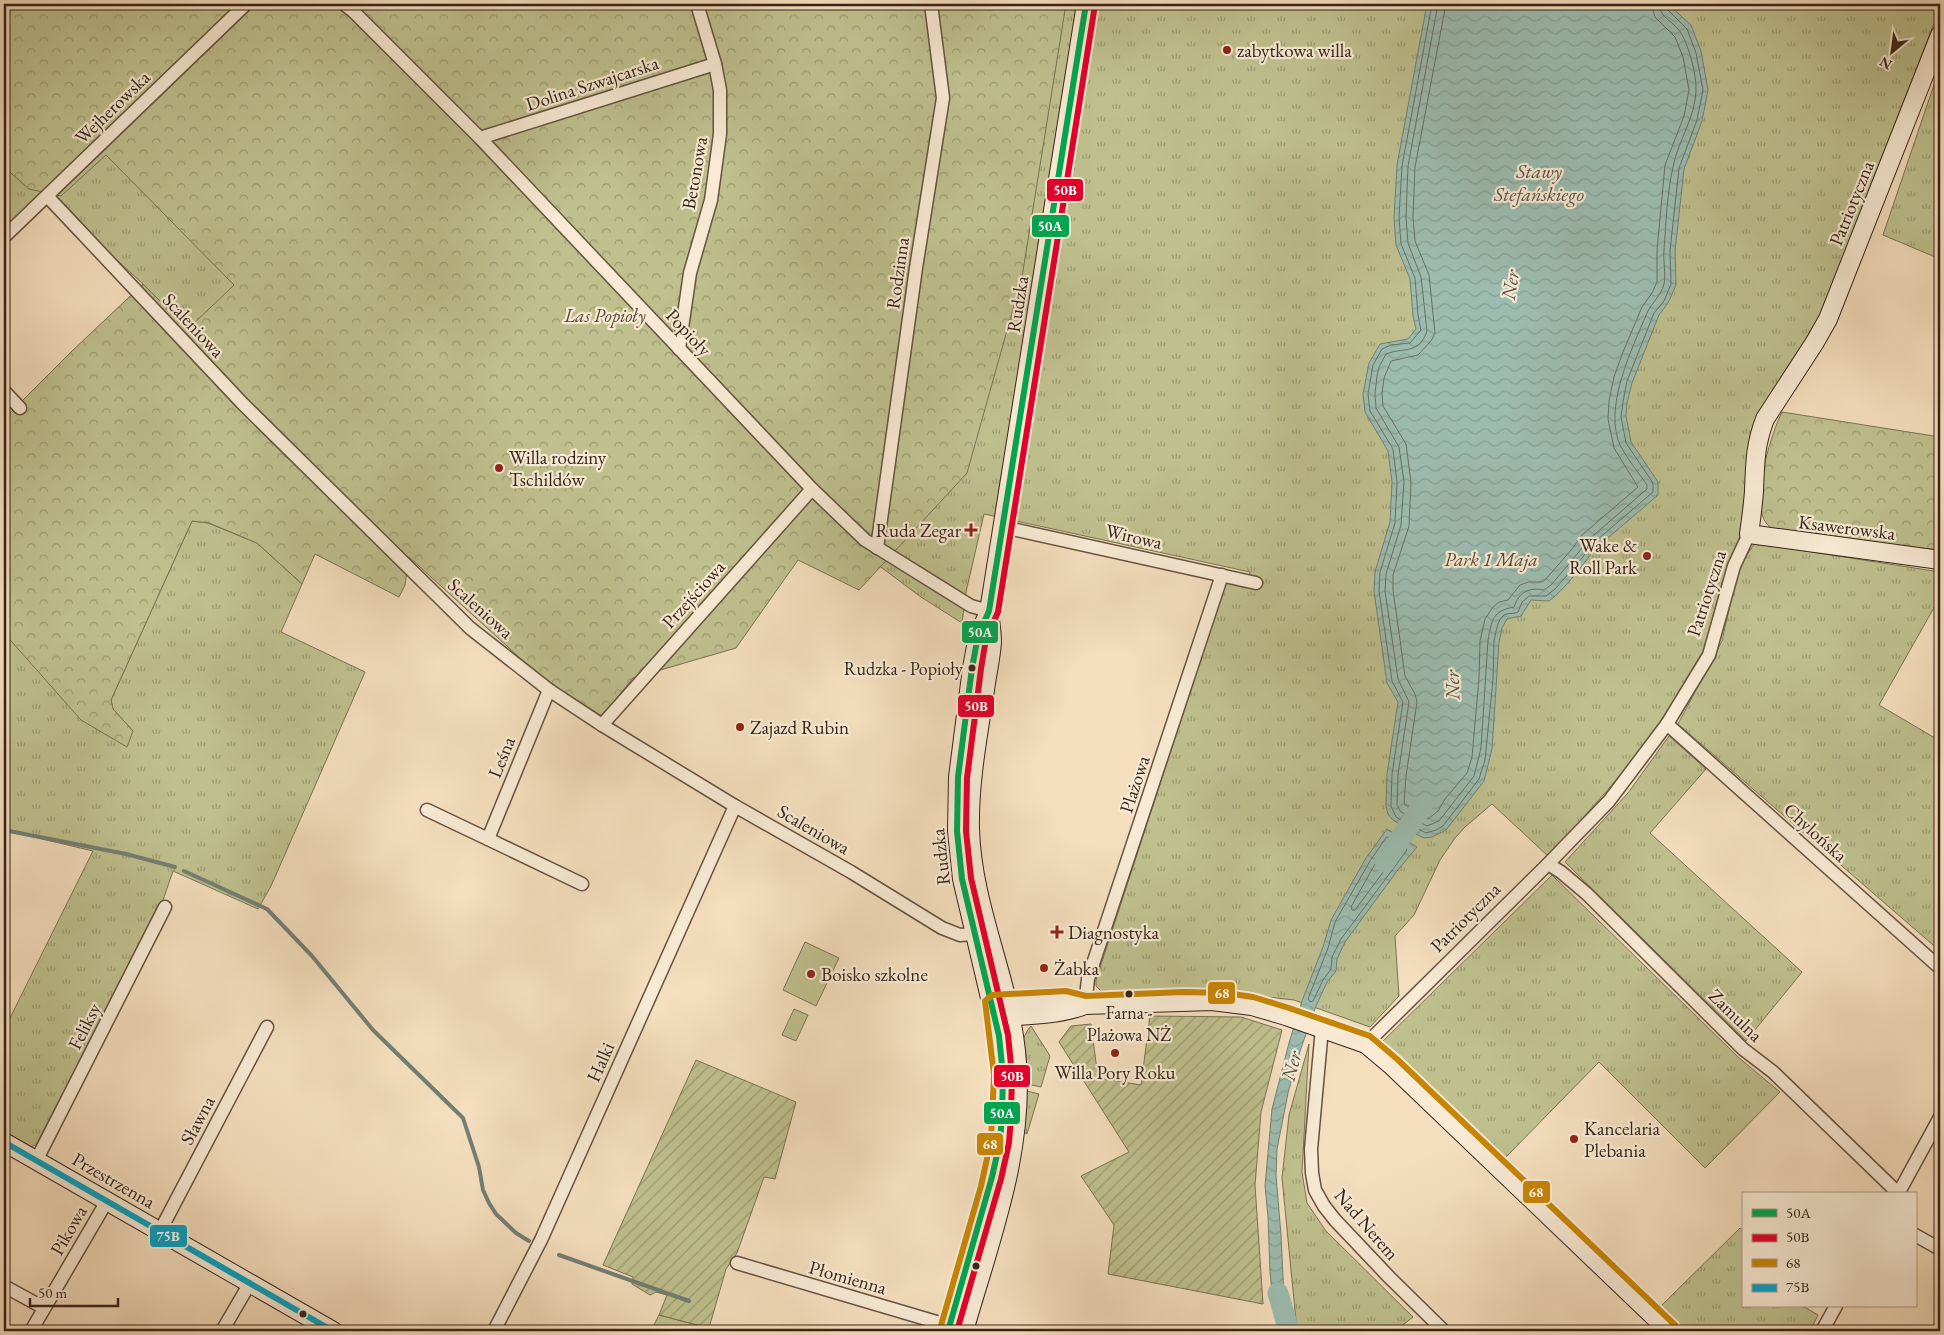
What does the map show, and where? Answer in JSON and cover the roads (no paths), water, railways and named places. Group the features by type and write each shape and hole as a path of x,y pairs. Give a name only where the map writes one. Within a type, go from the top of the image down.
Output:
{"street":[{"name":"Wejherowska","path":"4,237 246,4"},
{"name":"Popioły","path":"344,4 354,11 480,138 812,489 865,540 966,603 989,612"},
{"name":"Betonowa","path":"679,350 690,273 708,214 716,176 720,134 720,90 715,64 697,4"},
{"name":"Rodzinna","path":"877,548 916,268 943,98 931,4"},
{"name":"Rudzka","path":"1002,1010 975,934 962,879 956,806 961,750 973,662 978,636 989,612 1086,4"},
{"name":"Patriotyczna","path":"1366,1044 1609,801 1667,724 1709,655 1734,566 1749,534 1754,492 1755,454 1761,428 1828,319 1940,35"},
{"name":"Dolina Szwajcarska","path":"480,138 715,64"},
{"name":"Scaleniowa","path":"47,196 249,411 470,628 549,690 602,725 735,806 851,872 946,930 960,935 975,934"},
{"path":"4,391 20,408"},
{"name":"Przejściowa","path":"602,725 812,489"},
{"name":"Wirowa","path":"1003,527 1256,583"},
{"name":"Ksawerowska","path":"1749,534 1940,560"},
{"name":"Plażowa","path":"1085,1005 1088,980 1222,575"},
{"name":"Rudzka","path":"954,1330 1004,1192 1014,1144 1018,1094 1018,1072 1002,1010 980,898 970,831 970,808 975,757 992,640 989,612"},
{"name":"Leśna","path":"488,838 549,690"},
{"name":"Chylońska","path":"1667,724 1940,968"},
{"name":"Halki","path":"494,1331 545,1231 735,806"},
{"path":"426,810 582,884"},
{"name":"Zamulna","path":"1548,864 1561,872 1586,894 1743,1049 1773,1072 1897,1192"},
{"name":"Feliksy","path":"36,1161 164,907"},
{"path":"1002,1010 1066,1000 1085,1005 1212,1001 1252,1006 1366,1044 1391,1065 1669,1331"},
{"name":"Sławna","path":"160,1231 267,1027"},
{"name":"Nad Nerem","path":"1319,1027 1311,1150 1315,1190 1335,1220 1389,1278 1444,1331"},
{"path":"1899,1192 1940,1117"},
{"name":"Przestrzenna","path":"4,1142 333,1331"},
{"name":"Pikowa","path":"31,1331 107,1200"},
{"path":"1916,1236 1940,1249"},
{"name":"Płomienna","path":"737,1263 954,1330"},
{"path":"222,1331 250,1283"},
{"path":"4,1286 44,1308"},
{"path":"1822,1331 1835,1308"}],"water":[{"name":"Stawy Stefańskiego","path":"1427,4 1668,4 1691,25 1701,51 1708,90 1702,121 1684,169 1675,251 1676,285 1668,303 1659,315 1632,383 1627,403 1626,416 1631,442 1658,482 1658,495 1595,549 1568,583 1549,601 1531,600 1521,616 1507,619 1502,628 1499,642 1492,749 1484,781 1446,830 1432,837 1424,838 1393,820 1388,814 1386,806 1387,774 1398,702 1387,683 1374,591 1375,572 1390,522 1392,482 1388,451 1365,412 1363,394 1369,363 1380,344 1408,339 1416,329 1410,279 1396,245 1394,218 1397,165"},
{"path":"1387,829 1417,847 1345,942 1337,959 1336,971 1327,982 1316,1006 1288,1093 1277,1149 1276,1175 1287,1320 1279,1319 1273,1302 1265,1186 1272,1109 1302,1001 1323,947 1331,920 1366,858"}],"waterway":[{"name":"Ner","path":"1385,862 1422,806"},
{"path":"4,830 126,854 175,867"},
{"path":"184,871 267,909 312,956 373,1030 463,1118 479,1167 483,1190 489,1203 496,1214 516,1233 529,1241"},
{"path":"559,1255 689,1301"},
{"name":"Ner","path":"1278,1293 1289,1331"}],"place":[{"name":"zabytkowa willa","path":"1227,50"},
{"name":"Willa rodziny Tschildów","path":"499,468"},
{"name":"Ruda Zegar","path":"971,530"},
{"name":"Wake & Roll Park","path":"1647,556"},
{"name":"Rudzka - Popioły","path":"972,668"},
{"name":"Zajazd Rubin","path":"740,727"},
{"name":"Diagnostyka","path":"1057,932"},
{"name":"Żabka","path":"1044,968"},
{"name":"Boisko szkolne","path":"811,974"},
{"name":"Farna - Plażowa NŻ","path":"1129,994"},
{"name":"Willa Pory Roku","path":"1115,1053"},
{"name":"Kancelaria Plebania","path":"1574,1139"}],"park label":[{"name":"Las Popioły","path":"605,315"},
{"name":"Park 1 Maja","path":"1491,559"}]}
